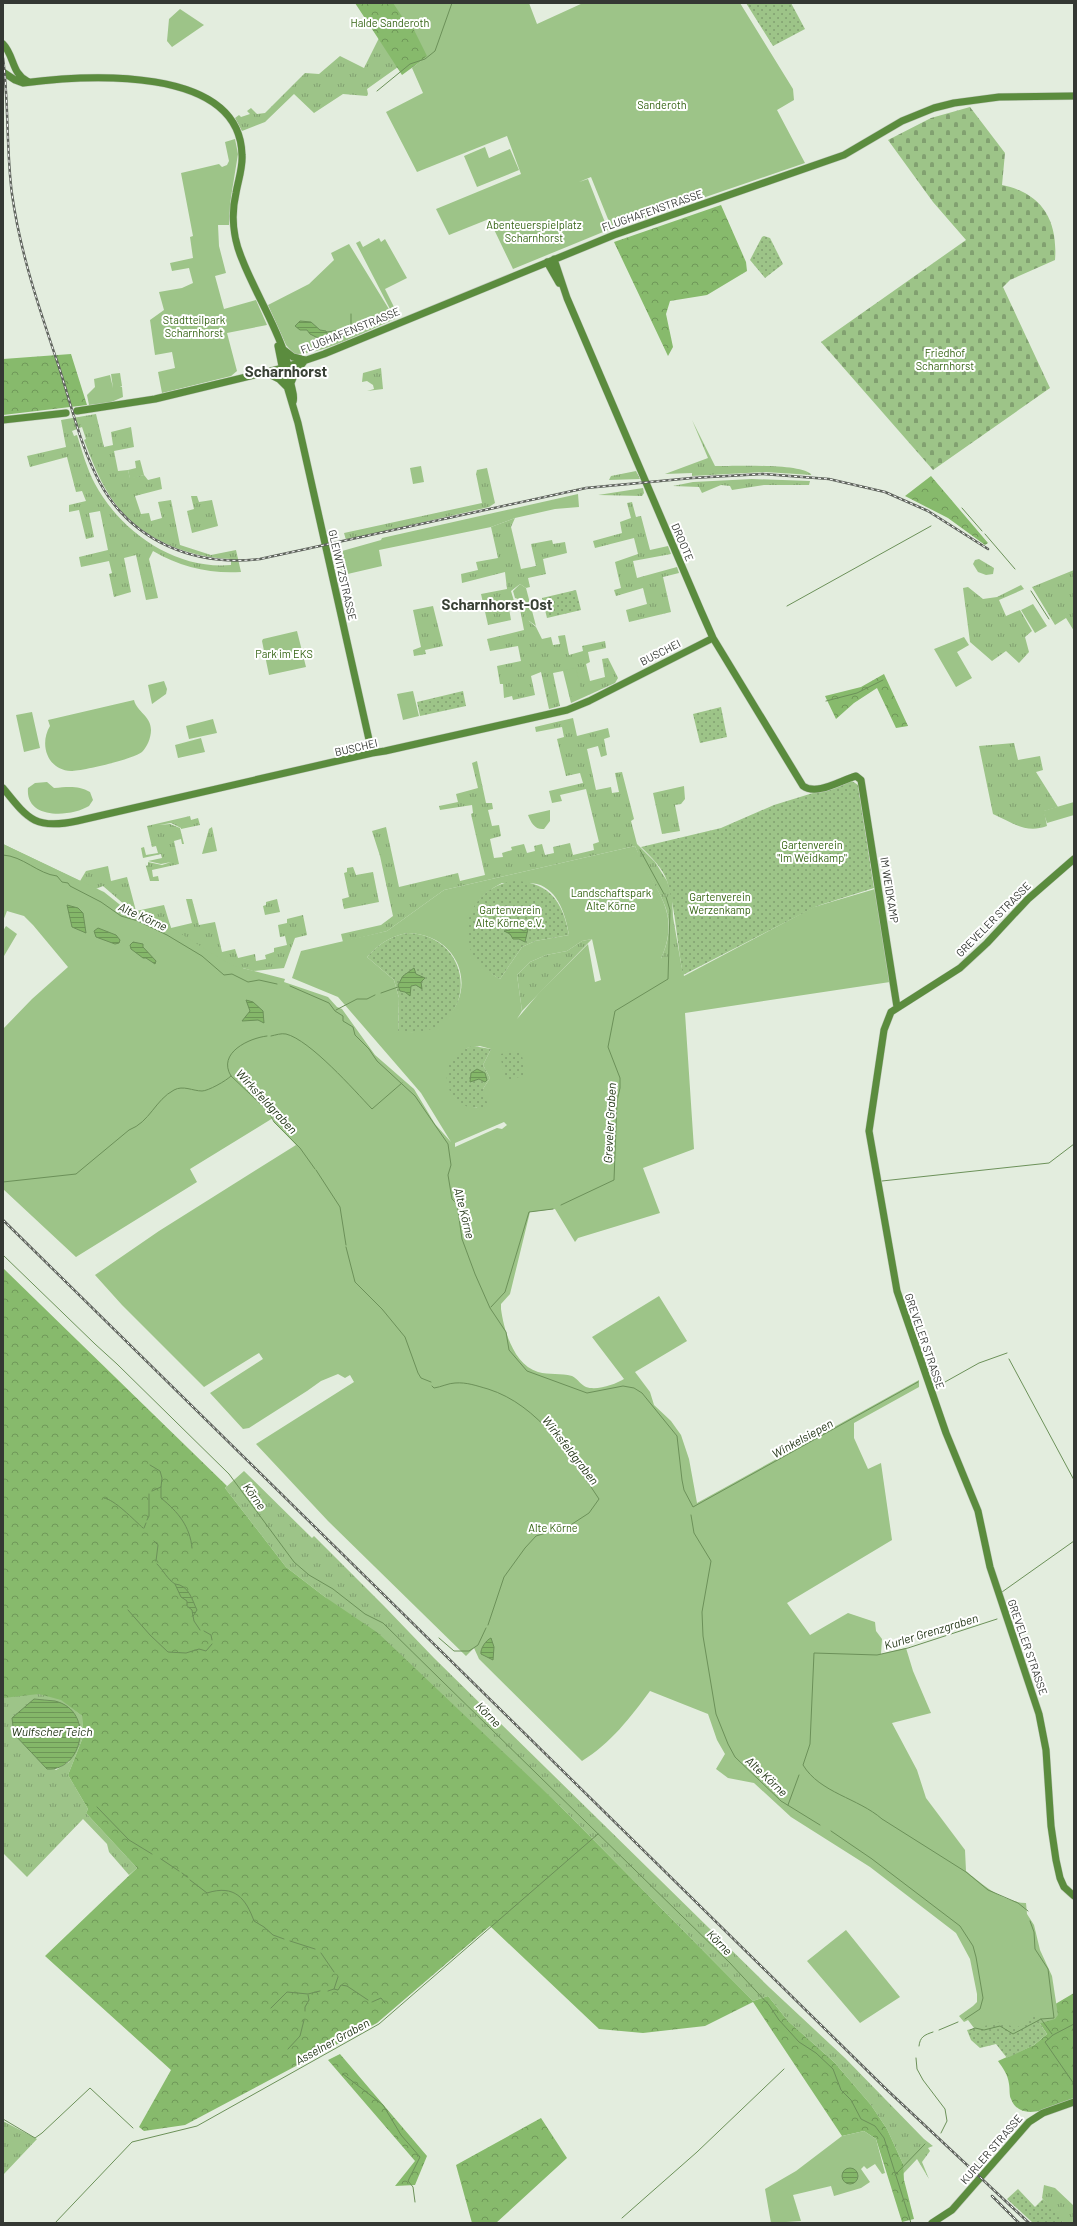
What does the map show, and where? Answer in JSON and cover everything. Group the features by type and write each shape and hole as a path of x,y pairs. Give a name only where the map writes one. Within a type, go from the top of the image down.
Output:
{"street":[{"path":"3,44 9,52 19,76 29,82"},
{"name":"GLEIWITZSTRASSE","path":"3,72 15,80 29,82 80,77 137,80 198,94 222,108 235,128 242,151 234,206 234,221 238,246 283,349 285,367"},
{"name":"FLUGHAFENSTRASSE","path":"77,411 148,400 285,367 305,360 551,261 614,234 844,155 902,121 934,108 954,103 999,97 1074,96"},
{"name":"DROOTE","path":"551,261 713,638 783,756 801,784 806,788 820,788 858,777"},
{"name":"GLEIWITZSTRASSE","path":"278,337 372,753"},
{"path":"265,372 289,385 305,360 291,356 283,349"},
{"path":"3,420 66,413"},
{"name":"BUSCHEI","path":"3,788 30,818 44,824 58,825 567,710 585,703 713,638"},
{"name":"IM WEIDKAMP","path":"858,777 863,792 897,1008"},
{"name":"GREVELER STRASSE","path":"1074,859 1028,899 987,944 960,968 891,1012 886,1024 869,1131 897,1291 941,1420 978,1511 990,1568 1039,1714 1046,1750 1051,1826 1056,1860 1060,1878 1064,1887 1074,1896"},
{"name":"KURLER STRASSE","path":"932,2223 952,2210 1029,2122 1042,2113 1074,2102"}],"green space":[{"name":"Halde Sanderoth","path":"355,3 400,3 431,54 402,75"},
{"name":"Sanderoth","path":"393,3 529,3 537,24 583,3 740,3 793,89 794,100 777,110 805,163 612,229 591,177 579,182 588,179 608,230 513,269 489,219 449,235 436,209 521,174 507,136 417,172 386,112 423,93 412,68 427,56 411,24 403,18"},
{"path":"746,3 791,3 805,29 773,46"},
{"path":"180,9 204,25 172,47 167,41 169,19"},
{"path":"379,38 398,67 367,89 367,96 343,94 314,113 294,94 265,122 242,131 235,118 239,115 241,117 250,114 247,111 251,108 257,114 265,113 305,73 319,74 340,56 364,68"},
{"name":"Friedhof Scharnhorst","path":"970,107 1005,153 1002,185 1028,194 1037,202 1045,210 1054,233 1055,260 1010,280 1003,287 1050,388 933,470 821,342 966,240 933,202 888,140 931,118"},
{"name":"Stadtteilpark Scharnhorst","path":"235,139 238,154 231,197 229,225 218,225 219,246 226,273 215,276 224,309 256,300 267,325 227,333 237,371 231,376 162,393 158,372 175,368 172,352 155,355 150,320 164,310 159,292 182,288 193,283 189,268 172,271 170,263 193,258 190,237 193,236 181,173 219,164 222,167 227,165 229,161 225,142"},
{"path":"485,147 489,158 510,149 519,170 477,187 464,156"},
{"path":"721,205 746,262 747,271 707,295 670,301 666,314 673,347 668,356 614,242"},
{"path":"764,236 770,238 783,264 765,278 750,260 762,237"},
{"path":"379,238 381,242 385,239 407,278 385,289 394,307 390,309 356,243 360,241 363,247"},
{"path":"349,244 395,319 317,351 294,354 286,345 268,305 309,284 334,260 331,253"},
{"path":"71,354 87,405 3,415 3,359"},
{"path":"381,368 383,389 367,391 374,389 373,385 367,381 362,382 363,373"},
{"path":"120,373 122,386 120,387 122,387 123,397 109,403 89,405 87,395 95,387 94,379 110,375 113,388 111,374"},
{"path":"96,414 104,447 113,445 111,432 131,427 134,447 114,451 118,471 128,470 130,478 144,475 148,480 160,477 162,489 135,496 141,514 149,513 151,521 162,518 158,502 171,500 180,545 211,555 236,550 241,572 218,572 196,568 163,557 153,551 149,559 158,598 146,600 136,555 124,558 131,592 114,597 109,574 112,573 109,561 81,567 79,557 108,550 100,511 89,513 94,537 86,539 79,510 69,512 69,505 86,501 82,491 76,492 67,457 30,467 27,456 66,447 61,420","holes":["82,427 86,439 84,440 104,487 119,508 131,521 161,541 178,549 195,554 231,559 231,565 210,565 190,561 170,554 135,532 119,518 95,484 87,466 77,435 74,436 72,431"]},
{"path":"692,420 715,466 782,467 806,471 812,475 765,472 692,476 692,473 665,474 708,458"},
{"path":"140,460 144,475 130,479 128,470 136,468 135,461"},
{"path":"421,466 424,482 413,484 410,468"},
{"path":"487,468 495,503 489,507 346,540 344,533 482,503 476,474 477,470"},
{"path":"636,471 640,479 609,480 611,476"},
{"path":"931,476 988,543 985,545 948,518 905,496"},
{"path":"752,479 810,481 809,485 764,485 732,490 730,486 721,485 702,493 699,487 673,486 693,482"},
{"path":"643,488 644,493 642,496 598,495"},
{"path":"578,494 579,507 555,509 515,518 491,527 379,550 382,566 339,576 335,553 381,540 382,538"},
{"path":"191,496 197,496 199,502 212,500 218,526 192,533 187,511 194,509"},
{"path":"632,502 636,517 641,516 650,550 668,546 671,554 633,561 637,578 677,567 679,573 663,577 671,612 629,622 626,610 647,604 643,588 616,596 614,590 621,588 615,562 638,554 634,538 595,548 593,541 622,533 620,522 631,518 627,503"},
{"path":"515,518 511,527 521,569 536,566 531,544 552,540 553,544 565,542 567,553 543,559 546,574 528,578 530,587 526,588 520,584 511,591 514,601 508,603 511,620 488,625 481,594 507,589 505,572 462,583 461,574 478,570 476,562 498,558 491,527"},
{"path":"979,559 994,568 993,574 986,575 978,572 973,564 975,560"},
{"path":"1074,570 1074,631 1066,618 1055,625 1032,587"},
{"path":"520,584 526,588 536,626 528,620 524,601 515,598 513,591"},
{"path":"1021,585 1024,589 999,600 1006,616 1020,610 1032,631 1025,637 1029,652 1019,663 1006,651 992,661 970,642 963,588 968,587 983,599 997,597"},
{"path":"576,590 581,610 547,618 542,598"},
{"path":"518,599 524,601 529,621 536,627 542,639 551,637 553,645 560,644 558,636 565,635 569,655 583,651 582,646 605,641 606,648 588,652 590,662 586,664 590,681 605,677 602,659 608,658 618,678 615,683 571,703 563,671 553,673 560,706 549,709 541,672 531,676 535,695 513,700 512,696 504,698 503,684 500,684 497,666 521,661 518,646 490,651 487,639 524,630"},
{"path":"1033,604 1047,626 1035,633 1021,610"},
{"path":"433,606 443,646 425,650 426,654 414,656 413,650 421,647 413,610"},
{"name":"Park im EKS","path":"297,631 306,667 269,675 262,641 263,639"},
{"path":"964,637 969,645 957,652 972,678 956,687 934,649"},
{"path":"576,668 582,694 570,697 564,670"},
{"path":"884,674 908,726 896,728 877,688 854,703 836,719 825,696 861,687"},
{"path":"164,681 167,689 166,694 152,704 148,685"},
{"path":"413,691 419,716 403,720 397,694"},
{"path":"463,691 466,706 420,716 417,702"},
{"path":"134,700 138,708 149,721 151,730 147,745 142,752 119,761 71,771 63,770 51,761 45,748 45,740 50,726 48,720"},
{"path":"721,707 727,737 700,743 693,714"},
{"path":"32,712 40,748 24,752 16,715"},
{"path":"573,718 577,736 608,728 610,737 604,739 607,755 601,757 598,746 587,749 596,790 611,787 612,793 619,792 615,773 622,772 634,819 631,821 637,844 655,862 667,881 672,897 673,917 683,975 660,961 666,946 669,932 669,921 662,899 641,861 635,846 444,890 387,931 343,942 341,934 381,925 393,916 380,856 372,831 386,827 399,887 458,873 460,881 485,875 471,814 473,813 472,805 440,810 439,806 458,802 456,794 478,788 472,763 477,761 486,803 492,803 493,809 488,810 492,826 499,825 501,836 490,839 494,858 503,857 502,853 512,850 511,847 524,844 527,853 535,851 534,846 542,844 545,855 554,853 553,847 570,843 573,855 594,850 593,844 599,842 586,789 560,795 562,801 552,803 549,791 583,783 580,773 566,776 557,739 564,737 562,727 536,732 535,727"},
{"path":"213,719 217,733 189,739 186,726"},
{"path":"201,738 205,752 178,758 175,745"},
{"path":"1014,743 1018,760 1040,756 1043,770 1036,772 1058,807 1044,811 1047,826 1033,829 1026,828 1013,824 993,814 979,746"},
{"path":"852,781 858,785 874,888 817,906 683,975 667,881 659,867 641,847 721,828 774,805"},
{"path":"47,782 54,788 81,788 90,792 93,800 89,806 81,810 61,814 41,811 34,806 29,798 28,788 35,783"},
{"path":"684,786 685,799 681,804 675,805 680,831 662,834 653,793"},
{"path":"1074,802 1074,815 1047,823 1043,811"},
{"path":"550,810 550,821 544,829 536,827 530,821 528,815"},
{"path":"190,816 191,820 198,818 200,825 181,829 181,828 171,823 159,825 170,824 180,828 184,844 182,844 181,839 174,841 179,864 152,870 153,877 158,876 159,881 150,881 145,863 146,866 148,865 148,862 162,865 171,862 161,864 148,861 162,858 161,854 143,858 141,848 144,847 146,855 158,853 156,846 152,847 147,826"},
{"path":"212,827 217,851 202,854 209,829"},
{"path":"3,844 80,881 86,871 108,866 111,881 127,877 136,911 164,905 171,928 192,923 186,899 192,899 199,925 215,922 222,952 235,949 238,958 255,954 256,961 266,959 265,955 274,952 274,948 287,945 285,936 280,937 278,925 287,923 287,919 303,915 307,935 295,938 284,968 253,971 243,968 241,974 154,925 151,919 133,912 103,886 91,891 3,848"},
{"name":"Alte Körne","path":"3,844 104,892 129,912 165,924 231,965 285,979 284,982 328,997 337,1007 342,1009 375,1055 414,1089 435,1124 451,1142 421,1093 338,997 292,978 301,951 387,931 444,890 635,846 662,898 666,909 668,931 666,944 661,959 675,955 675,952 677,953 684,976 814,907 875,889 890,982 685,1013 694,1149 643,1168 660,1213 578,1238 575,1242 555,1209 530,1212 510,1294 501,1304 501,1309 505,1327 512,1346 517,1355 530,1368 538,1372 572,1376 586,1387 601,1388 624,1379 592,1337 659,1296 687,1341 635,1372 650,1392 654,1405 671,1421 681,1435 689,1459 697,1503 919,1380 919,1387 854,1423 854,1438 868,1469 881,1463 892,1540 787,1603 810,1635 848,1613 875,1622 876,1631 882,1639 881,1654 906,1648 913,1671 931,1713 892,1723 917,1770 926,1798 965,1850 966,1871 993,1892 1009,1900 1026,1903 1027,1914 1034,1925 1040,1950 1052,1976 1058,2015 1055,2019 1031,2026 1017,2035 977,2032 968,2020 964,2022 959,2016 977,2002 977,1994 970,1959 956,1933 870,1867 791,1817 754,1783 728,1778 716,1769 725,1754 717,1740 708,1714 650,1691 611,1738 582,1761 479,1659 474,1648 466,1656 328,1521 256,1444 354,1382 350,1375 345,1378 338,1374 321,1381 249,1428 243,1429 210,1393 263,1359 259,1353 204,1387 122,1305 95,1275 159,1231 296,1145 274,1122 273,1118 190,1169 197,1182 76,1257 3,1189 3,1029 32,999 68,967 24,916 7,911 3,921","holes":["502,883 533,883 545,887 551,892 560,905 566,920 569,935 535,941 522,947 500,979 486,969 476,957 470,944 468,930 470,917 476,904 487,892","408,933 432,938 449,950 459,966 462,985 457,1003 445,1019 426,1029 398,1033 399,998 394,980 367,957 385,941","592,939 601,980 595,982 588,944 539,993 517,1019 522,1011 517,975 530,962 546,955 567,951 582,941","480,1046 491,1049 483,1065 490,1078 483,1089 477,1108 470,1107 459,1102 455,1098 449,1088 447,1075 467,1048","504,1122 507,1125 502,1129 497,1128 455,1147 455,1143"]},
{"path":"353,867 356,875 373,872 379,902 344,909 342,899 349,897 344,873 347,872 347,868"},
{"name":"Gartenverein Alte Körne e.V.","path":"516,881 538,886 547,891 553,897 559,904 563,913 569,935 535,941 522,947 500,979 478,963 473,955 468,942 467,930 469,917 474,906 492,889 503,884"},
{"path":"277,899 280,912 265,915 263,906 266,905 266,902"},
{"path":"6,926 17,934 4,956 3,931"},
{"path":"408,933 429,937 445,947 455,962 460,978 460,995 453,1011 441,1024 422,1032 398,1033 399,998 394,980 367,957 385,941"},
{"path":"592,939 522,1011 517,975 530,962 546,955 567,951 582,941"},
{"path":"473,1046 491,1049 483,1065 490,1078 483,1089 488,1106 473,1108 462,1104 453,1096 448,1085 447,1074 450,1062 459,1053"},
{"path":"521,1051 526,1075 505,1081 500,1054"},
{"path":"3,1268 227,1486 225,1488 286,1567 325,1597 378,1633 559,1805 753,2001 768,1996 788,2021 834,2062 871,2105 887,2129 903,2164 904,2180 914,2219 902,2222 876,2139 864,2131 842,2136 753,2002 705,2026 643,2033 599,2029 490,1926 377,2023 185,2125 144,2131 139,2127 171,2070 45,1956 137,1868 86,1813 88,1809 68,1775 83,1737 82,1716 61,1700 39,1694 3,1698"},
{"path":"244,1471 312,1538 314,1536 434,1658 770,1988 845,2058 924,2139 933,2146 928,2148 930,2151 922,2162 929,2179 917,2159 903,2174 903,2164 887,2129 871,2105 834,2062 788,2021 768,1996 753,2001 559,1805 325,1597 286,1567 225,1488"},
{"path":"3,1684 61,1699 82,1716 83,1737 68,1775 88,1809 86,1813 137,1868 129,1875 109,1852 107,1844 83,1819 27,1877 3,1853","holes":["34,1699 61,1704 65,1707 73,1718 81,1736 69,1762 56,1770 14,1734"]},
{"path":"846,1930 900,1997 860,2023 807,1961"},
{"path":"1074,1993 1074,2099 1040,2111 1023,2111 1016,2107 1011,2099 1008,2078 998,2061 1034,2045 1047,2034 1035,2016"},
{"path":"1035,2016 1047,2034 1034,2045 1007,2058 996,2044 980,2048 971,2040 967,2030 1001,2022 1016,2028"},
{"path":"340,2054 427,2156 415,2185 395,2186 415,2161 328,2060"},
{"path":"541,2118 567,2158 496,2223 472,2223 456,2165"},
{"path":"3,2121 37,2139 3,2175"},
{"path":"864,2131 876,2139 885,2173 882,2174 875,2164 867,2169 864,2166 861,2169 870,2182 861,2188 834,2196 831,2186 793,2195 801,2221 771,2223 765,2189 796,2171 842,2136"},
{"path":"1044,2185 1055,2188 1074,2206 1074,2223 1064,2223 1042,2198"},
{"path":"1018,2189 1035,2207 1043,2199 1064,2220 1061,2223 1033,2223 1007,2199"}],"water":[{"path":"300,321 311,322 320,330 326,331 328,335 320,339 310,334 307,330 300,330 295,326"},
{"path":"67,905 78,908 83,913 86,933 72,927"},
{"path":"522,919 519,926 520,929 524,931 528,929 525,942 519,939 513,939 510,934 504,931 510,930 512,922 516,926"},
{"path":"98,928 116,935 120,940 119,943 115,944 96,937 94,931"},
{"path":"133,942 143,944 143,947 156,961 155,964 146,958 143,958 131,949 130,945"},
{"path":"414,968 416,974 425,978 421,982 422,989 416,985 411,986 410,996 405,992 400,991 398,985 403,976"},
{"path":"246,1000 253,1002 263,1011 264,1023 258,1020 242,1021 250,1011"},
{"path":"477,1069 485,1073 487,1080 485,1082 479,1079 470,1082 471,1073"},
{"path":"175,1584 184,1587 187,1590 197,1610 193,1616 192,1610 187,1606 187,1601 181,1597"},
{"path":"491,1638 494,1647 493,1660 481,1654 481,1650 484,1645"},
{"name":"Wulfscher Teich","path":"34,1699 55,1701 68,1707 76,1716 80,1728 80,1740 76,1751 69,1761 59,1767 47,1769 14,1734 12,1718"},
{"path":"847,2168 853,2168 858,2173 856,2182 853,2184 847,2184 842,2179 842,2173"}],"waterway":[{"path":"377,91 410,64 425,59 435,51 452,3"},
{"path":"327,332 347,329 351,324 351,314"},
{"path":"962,508 982,531"},
{"path":"787,606 931,526"},
{"path":"985,534 1015,569"},
{"path":"1031,591 1049,619"},
{"name":"Greveler Graben","path":"826,701 857,693 883,680"},
{"name":"Greveler Graben","path":"640,850 664,894"},
{"name":"Alte Körne","path":"3,855 17,858 43,872 57,876 62,882 68,883 70,886 101,902 121,916 138,921 167,935 202,956 224,975 232,974 248,982 259,980 277,984"},
{"name":"Greveler Graben","path":"561,1205 614,1180 617,1101 620,1088 620,1078 608,1047 615,1011 668,979 670,910 666,897"},
{"name":"Alte Körne","path":"290,986 329,1003 335,1011 343,1016 343,1021 353,1027 355,1035 369,1049 377,1061 415,1096 448,1144 451,1165 448,1175 452,1199 457,1204 462,1239 490,1308 506,1332 509,1350 527,1371 587,1393 623,1386 634,1388 642,1393 677,1436 684,1490 693,1507 918,1382"},
{"path":"381,993 398,987"},
{"path":"336,1010 357,999 367,999 375,995"},
{"name":"Wirksfeldgraben","path":"271,1036 286,1034 296,1038 319,1055 372,1109 402,1083"},
{"name":"Wirksfeldgraben","path":"267,1036 244,1043 237,1048 228,1060 228,1068 231,1076 269,1112 274,1122 300,1148 315,1169"},
{"path":"3,1182 76,1174 129,1130 142,1122 167,1094 181,1088 205,1091 231,1076"},
{"path":"882,1181 1049,1163 1074,1144"},
{"name":"Wirksfeldgraben","path":"316,1170 340,1207 346,1245"},
{"name":"Greveler Graben","path":"491,1307 505,1292 529,1212 553,1209"},
{"name":"Wirksfeldgraben","path":"346,1247 355,1282 382,1309 405,1337 418,1373 421,1378 431,1382"},
{"name":"Körne","path":"3,1255 229,1474 294,1562 309,1575 333,1589 365,1614 383,1623 730,1963 769,2005 779,2020 799,2042 816,2053 833,2069 841,2090 851,2100 861,2119 875,2126 884,2138 911,2223"},
{"path":"945,1382 979,1363 1007,1353"},
{"path":"1009,1359 1074,1480"},
{"name":"Wirksfeldgraben","path":"432,1386 434,1388 455,1383 472,1384 506,1397 523,1407 552,1434 577,1466 599,1499 589,1513 569,1526 536,1536 525,1548 504,1577 488,1625"},
{"path":"150,1465 160,1471 162,1478 161,1487 152,1491"},
{"path":"161,1487 161,1498 178,1514 186,1526 192,1548"},
{"path":"147,1520 149,1516 149,1494"},
{"path":"104,1498 113,1502 143,1528"},
{"name":"Alte Körne","path":"691,1515 694,1533 711,1561 702,1612 703,1636 716,1714 728,1744 735,1757 781,1801 820,1825"},
{"path":"144,1528 146,1523"},
{"path":"154,1541 158,1545 156,1561"},
{"name":"Kurler Grenzgraben","path":"1002,1592 1074,1541"},
{"path":"157,1564 175,1584"},
{"path":"128,1610 150,1635 168,1652 186,1653 199,1649 206,1651 212,1644"},
{"path":"193,1616 194,1621 200,1630"},
{"name":"Kurler Grenzgraben","path":"997,1619 908,1648 877,1655 814,1653 810,1744 803,1765 810,1774 829,1789 872,1812 966,1872 988,1890 1018,1903 1028,1911"},
{"name":"Wirksfeldgraben","path":"439,1638 454,1651 469,1651 478,1645 486,1628"},
{"path":"204,1631 211,1635 212,1640"},
{"name":"Kurler Grenzgraben","path":"788,1805 799,1775"},
{"path":"97,1807 129,1840 152,1854"},
{"name":"Alte Körne","path":"831,1831 872,1859 960,1926 973,1946 983,1998 980,2009 965,2019"},
{"name":"Asselner Graben","path":"55,2223 132,2142 197,2126 379,2024 598,1834"},
{"path":"161,1859 179,1871"},
{"path":"182,1873 187,1877"},
{"path":"190,1880 207,1893 225,1890 238,1895 247,1906 254,1921 273,1935 284,1939"},
{"path":"970,2030 975,2028 984,2030 1000,2026 1013,2034 1041,2019 1054,2018 1048,1969 1035,1949 1034,1932 1030,1921"},
{"path":"290,1941 315,1949"},
{"path":"321,1953 334,1972"},
{"path":"338,1977 334,1989 338,1990 341,1985 347,1986 368,2000"},
{"path":"328,1991 334,1989"},
{"path":"271,2008 287,1992 308,1994 320,1991"},
{"path":"305,2011 305,2007 309,2000 308,1995"},
{"path":"372,2002 381,1998 385,2003"},
{"path":"1041,2019 1052,2034"},
{"path":"288,2049 300,2036 304,2020"},
{"name":"Alte Körne","path":"939,2030 958,2022"},
{"path":"1074,2024 1053,2035 1045,2042 1074,2084"},
{"name":"Alte Körne","path":"919,2046 920,2040 927,2034 933,2032"},
{"name":"Alte Körne","path":"916,2058 917,2069 923,2080 945,2109 947,2121 941,2133"},
{"path":"622,2218 697,2152 784,2069"},
{"path":"343,2074 383,2105 401,2135 420,2157 408,2181 413,2187 415,2202"},
{"path":"3,2119 35,2138 90,2088 133,2128"},
{"name":"Alte Körne","path":"895,2175 925,2144"}],"railway":[{"path":"3,58 10,177 15,216 37,301 81,439 93,469 113,504 130,521 148,535 168,546 190,554 212,559 260,559 586,488 692,478 763,474 829,479 885,492 928,511 988,549"},
{"path":"3,1220 886,2089 1029,2223"},
{"path":"992,2196 1019,2223"}],"district":[{"name":"Scharnhorst","path":"286,371"},
{"name":"Scharnhorst-Ost","path":"497,604"}],"park label":[{"name":"Abenteuerspielplatz Scharnhorst","path":"534,230"},
{"name":"Gartenverein \"Im Weidkamp\"","path":"812,850"},
{"name":"Landschaftspark Alte Körne","path":"611,898"},
{"name":"Gartenverein Werzenkamp","path":"720,902"}],"water label":[{"name":"Winkelsiepen","path":"802,1438"}]}
